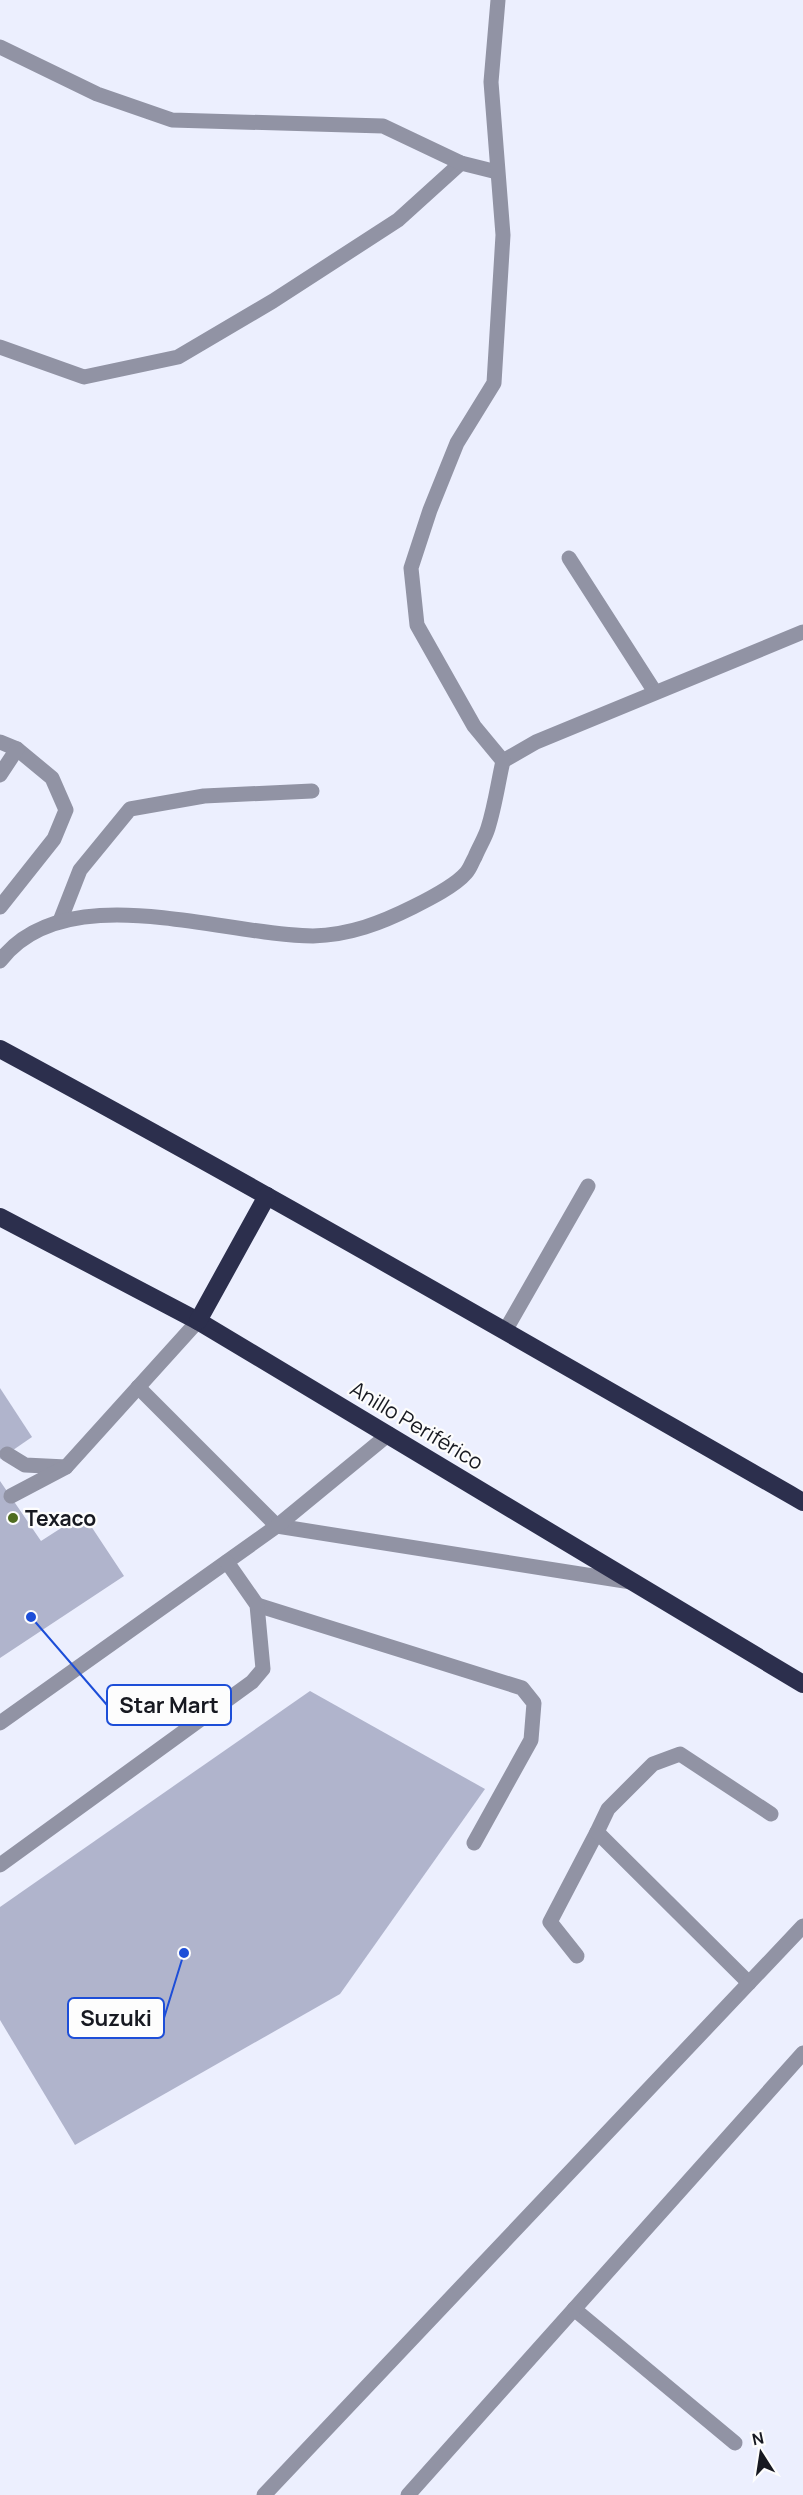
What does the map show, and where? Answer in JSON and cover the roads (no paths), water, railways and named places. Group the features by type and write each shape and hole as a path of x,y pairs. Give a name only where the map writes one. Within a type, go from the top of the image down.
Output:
{"highway":[{"path":"0,1049 267,1196 803,1502"},
{"path":"198,1321 267,1196"},
{"name":"Anillo Periférico","path":"0,1217 198,1321 803,1684"}],"street":[{"path":"498,0 491,82 503,235 494,383 457,443 430,510 411,568 417,626 474,726 503,761"},
{"path":"0,47 97,94 172,120 383,126 461,163 497,172"},
{"path":"0,347 84,377 178,357 273,301 398,220 461,163"},
{"path":"569,558 656,692"},
{"path":"0,961 6,953 33,933 60,921 94,915 128,915 312,936 348,933 384,922 430,899 467,872 488,829 503,761 536,742 803,632"},
{"path":"0,742 17,749 52,778 66,810 54,839 0,907"},
{"path":"0,775 17,749"},
{"path":"60,921 80,870 130,809 204,796 312,791"},
{"path":"505,1331 588,1186"},
{"path":"11,1496 66,1467 198,1321"},
{"path":"138,1387 277,1526 637,1583"},
{"path":"0,1723 277,1526 389,1434"},
{"path":"7,1454 25,1465 66,1467"},
{"path":"0,1865 252,1682 263,1668 256,1605 227,1562"},
{"path":"256,1605 522,1688 534,1702 531,1740 474,1843"},
{"path":"577,1956 550,1922 608,1809 653,1764 680,1754 771,1814"},
{"path":"597,1832 749,1983"},
{"path":"264,2495 803,1926"},
{"path":"408,2495 803,2053"},
{"path":"574,2309 735,2443"}],"place":[{"name":"Texaco","path":"13,1518"},
{"name":"Star Mart","path":"31,1617"},
{"name":"Suzuki","path":"184,1953"}]}
